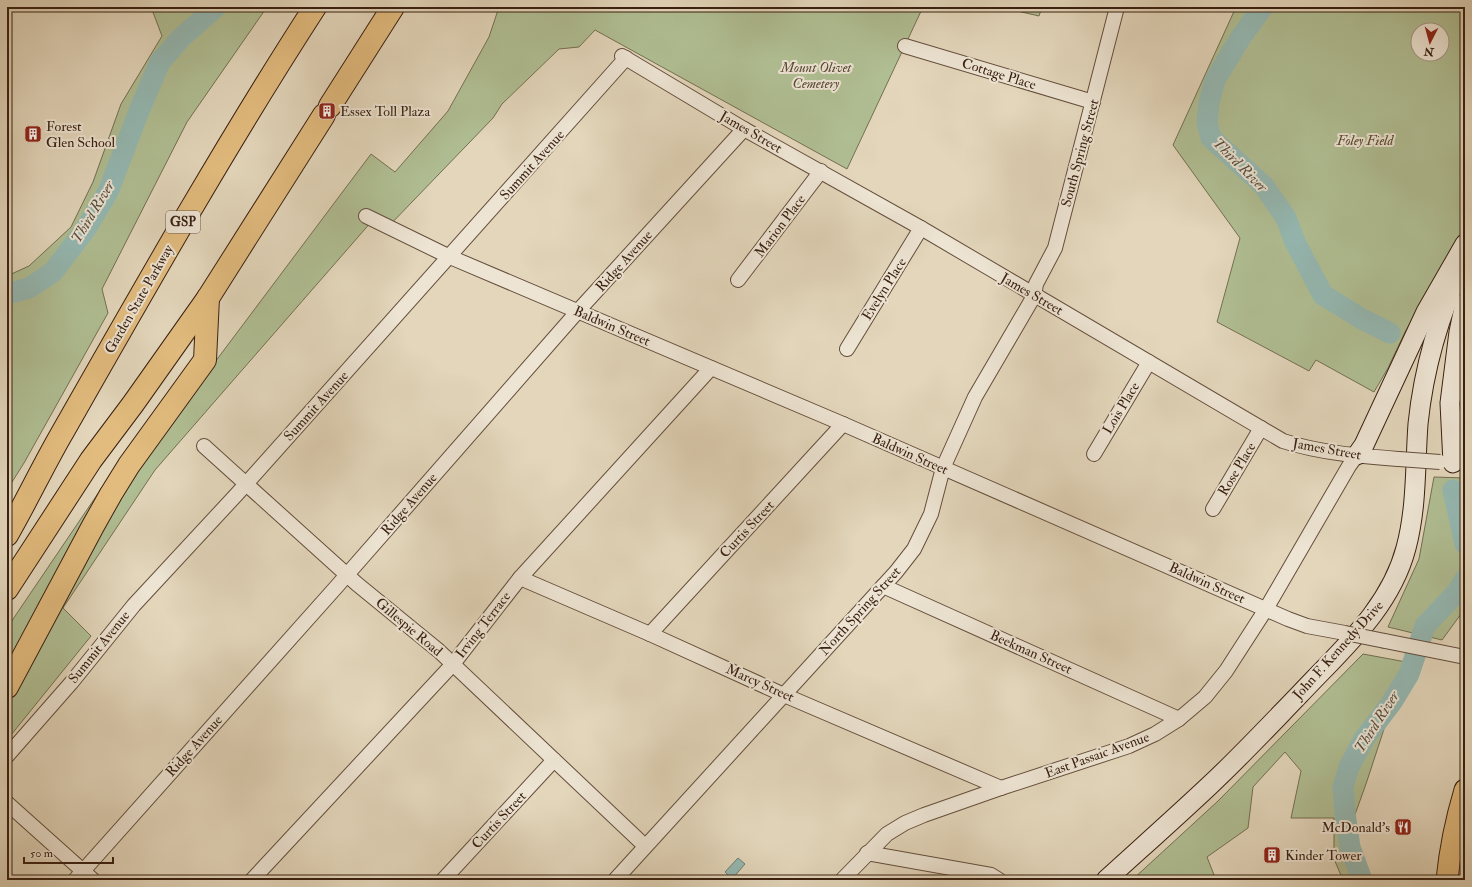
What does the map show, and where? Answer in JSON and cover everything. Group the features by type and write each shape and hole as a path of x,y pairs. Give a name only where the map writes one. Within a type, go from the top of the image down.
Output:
{"highway":[{"name":"Garden State Parkway","path":"7,534 58,440 214,169 272,72 315,7"},
{"path":"7,589 91,460 133,404 208,298 393,7"},
{"path":"7,686 85,540 129,465 205,360 208,298"},
{"path":"7,514 58,440"}],"main road":[{"path":"1357,455 1367,438 1426,312 1465,244"},
{"name":"John F. Kennedy Drive","path":"1106,880 1240,755 1352,639 1373,616 1386,596 1399,571 1411,525 1418,424 1422,391 1430,354 1440,319 1465,258"},
{"name":"John F. Kennedy Drive","path":"1122,880 1216,794 1248,762 1360,646 1381,622 1395,602 1409,575 1422,526 1430,425 1435,385 1440,357 1465,279"},
{"path":"1452,463 1450,403 1459,332 1465,303"},
{"path":"1447,880 1455,823 1465,790"}],"street":[{"name":"South Spring Street","path":"1034,296 1036,284 1055,248 1117,7"},
{"name":"Cottage Place","path":"905,46 1093,102"},
{"name":"James Street","path":"624,57 744,129 921,228 1034,296 1283,441 1298,446 1357,455 1452,463"},
{"name":"Summit Avenue","path":"7,756 70,683 134,605 247,484 450,257 624,57"},
{"name":"Ridge Avenue","path":"84,877 578,311 744,129"},
{"name":"Marion Place","path":"738,280 821,171"},
{"name":"Baldwin Street","path":"366,216 450,257 843,424 1307,626 1465,657"},
{"name":"Evelyn Place","path":"847,349 921,228"},
{"name":"North Spring Street","path":"615,880 896,572 914,549 931,514 943,468 976,397 1034,296"},
{"name":"Lois Place","path":"1094,454 1149,362"},
{"name":"Irving Terrace","path":"252,880 453,664 520,578 711,368"},
{"name":"Curtis Street","path":"650,634 843,424"},
{"name":"Rose Place","path":"1213,509 1261,428"},
{"name":"Gillespie Road","path":"204,446 347,575 453,664 645,846"},
{"name":"East Passaic Avenue","path":"842,880 887,834 905,823 924,814 1129,746 1155,734 1179,719 1209,692 1226,671 1266,609 1349,466 1357,455"},
{"name":"Marcy Street","path":"520,578 650,634 784,695 1000,788"},
{"name":"Beekman Street","path":"883,586 1179,719"},
{"name":"Curtis Street","path":"443,880 554,760"},
{"path":"7,803 84,877"},
{"path":"867,853 991,875 999,880"}],"green space":[{"path":"151,7 267,7 187,122 102,289 108,313 24,463 7,490 7,276 29,266 71,227 93,182 121,104 162,36"},
{"name":"Mount Olivet Cemetery","path":"499,7 923,7 847,169 595,30 579,47 559,49 502,104 493,118 386,229 372,221 155,470 63,608 91,636 7,740 7,701 37,639 104,514 170,422 371,154 395,172 448,111 489,37"},
{"path":"1000,7 1042,7 1039,16"},
{"name":"Foley Field","path":"1236,7 1465,7 1465,229 1405,332 1388,368 1374,392 1316,360 1309,371 1217,322 1240,238 1173,145"},
{"path":"124,455 7,664 7,628"},
{"path":"1434,477 1465,478 1465,607 1442,640 1388,627 1419,559"},
{"path":"1363,654 1417,664 1385,726 1353,820 1368,880 1343,880 1334,859 1334,818 1291,818 1301,771 1285,752 1253,787 1248,828 1207,857 1216,880 1132,880 1218,801"}],"water":[{"path":"738,858 745,864 732,879 725,872"}],"waterway":[{"name":"Third River","path":"7,294 29,288 53,272 85,230 108,192 139,111 160,62 181,38 216,7"},
{"name":"Third River","path":"1263,7 1241,37 1215,80 1209,103 1207,123 1211,138 1264,186 1286,218 1295,242 1323,295 1362,319 1390,333"},
{"name":"Third River","path":"1453,490 1465,544"},
{"name":"Third River","path":"1362,880 1350,847 1345,813 1343,787 1349,767 1364,739 1392,702 1409,674 1425,626 1457,592 1465,579"}],"place":[{"name":"Essex Toll Plaza","path":"327,111"},
{"name":"Forest Glen School","path":"33,134"},
{"name":"McDonald's","path":"1403,827"},
{"name":"Kinder Tower","path":"1272,855"}]}
